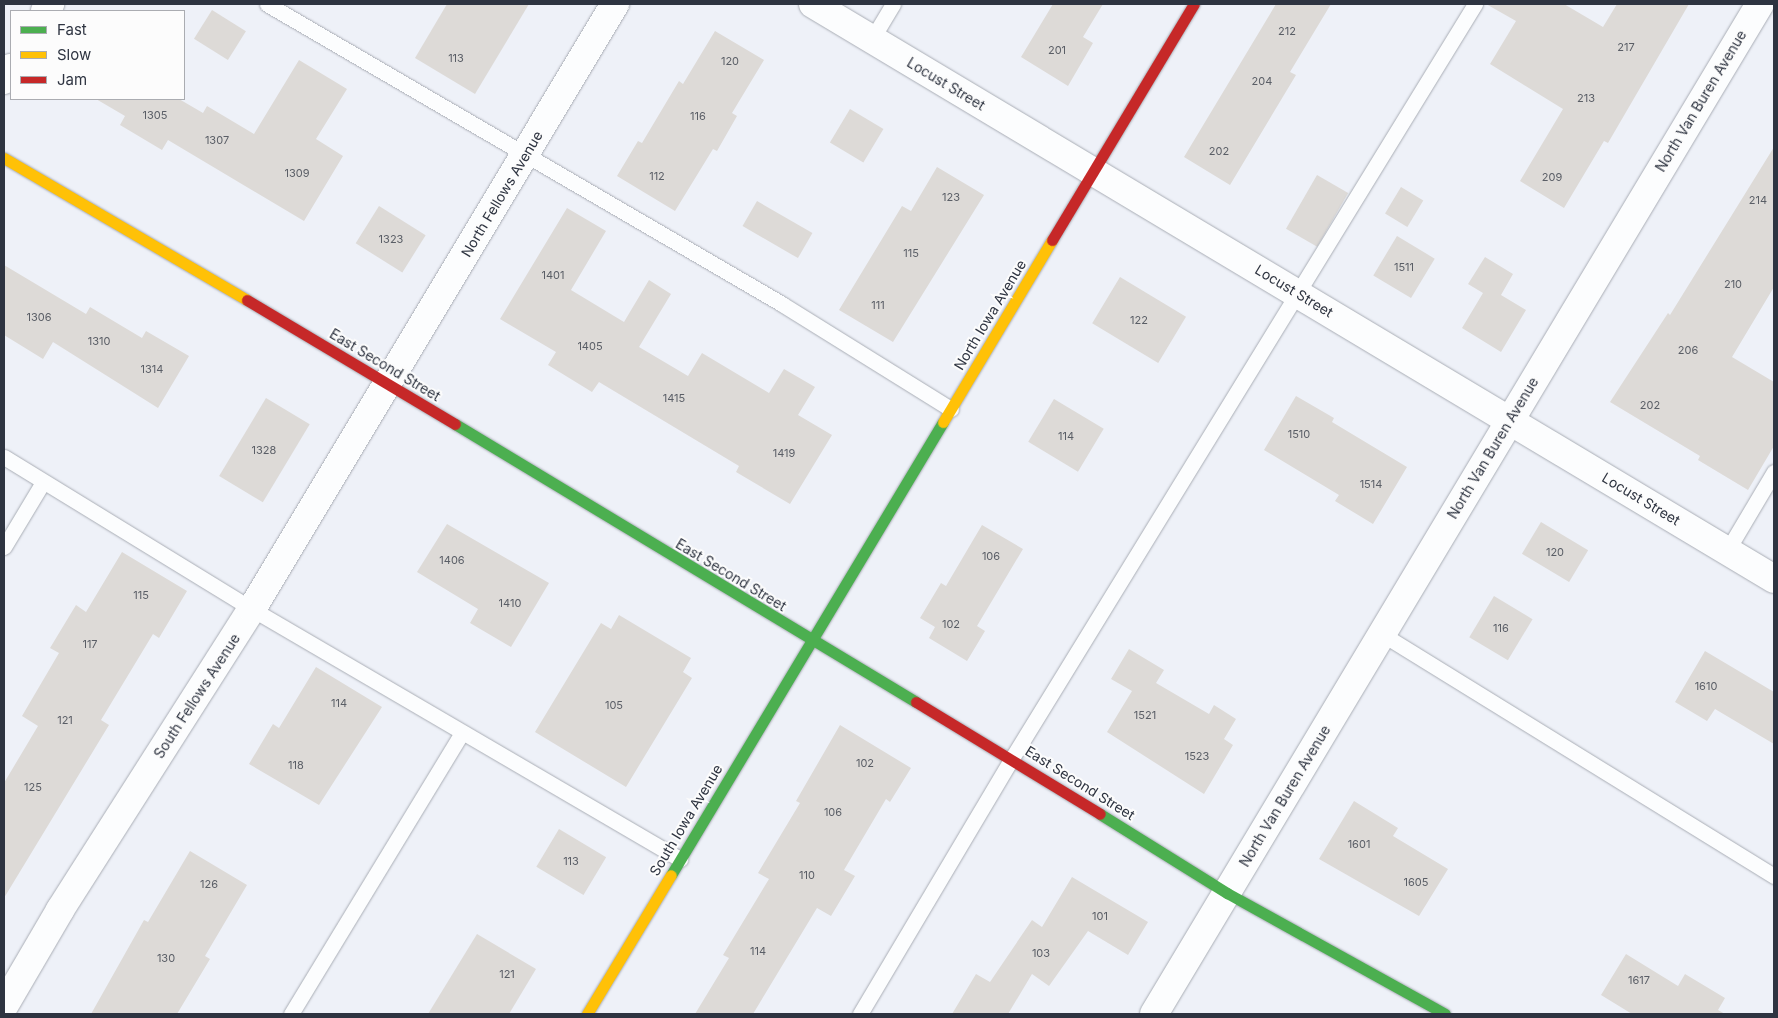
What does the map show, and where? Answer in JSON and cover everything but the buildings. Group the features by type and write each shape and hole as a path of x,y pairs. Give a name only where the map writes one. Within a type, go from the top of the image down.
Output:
{"street":[{"name":"North Fellows Avenue","path":"388,383 615,4"},
{"name":"Locust Street","path":"813,4 1774,579"},
{"name":"North Iowa Avenue","path":"811,641 1194,4"},
{"name":"North Van Buren Avenue","path":"1154,1014 1760,4"},
{"name":"East Second Street","path":"4,158 388,383 811,641 1012,758 1227,893 1443,1014"},
{"name":"South Fellows Avenue","path":"4,1006 60,910 252,609 388,383"},
{"name":"South Iowa Avenue","path":"587,1014 811,641"}],"lane":[{"path":"267,4 782,304 950,409"},
{"path":"872,39 893,4"},
{"path":"860,1014 1012,758 1475,4"},
{"path":"4,457 252,609 680,859"},
{"path":"1727,551 1774,472"},
{"path":"4,547 44,482"},
{"path":"1382,634 1774,876"},
{"path":"290,1014 462,733"}],"traffic: fast":[{"path":"671,875 943,422"},
{"path":"455,424 916,702"},
{"path":"1100,814 1227,893 1445,1014"}],"traffic: slow":[{"path":"4,158 247,300"},
{"path":"943,422 1052,240"},
{"path":"587,1014 671,875"}],"traffic: jam":[{"path":"1052,240 1194,4"},
{"path":"247,300 455,424"},
{"path":"916,702 1100,814"}]}
